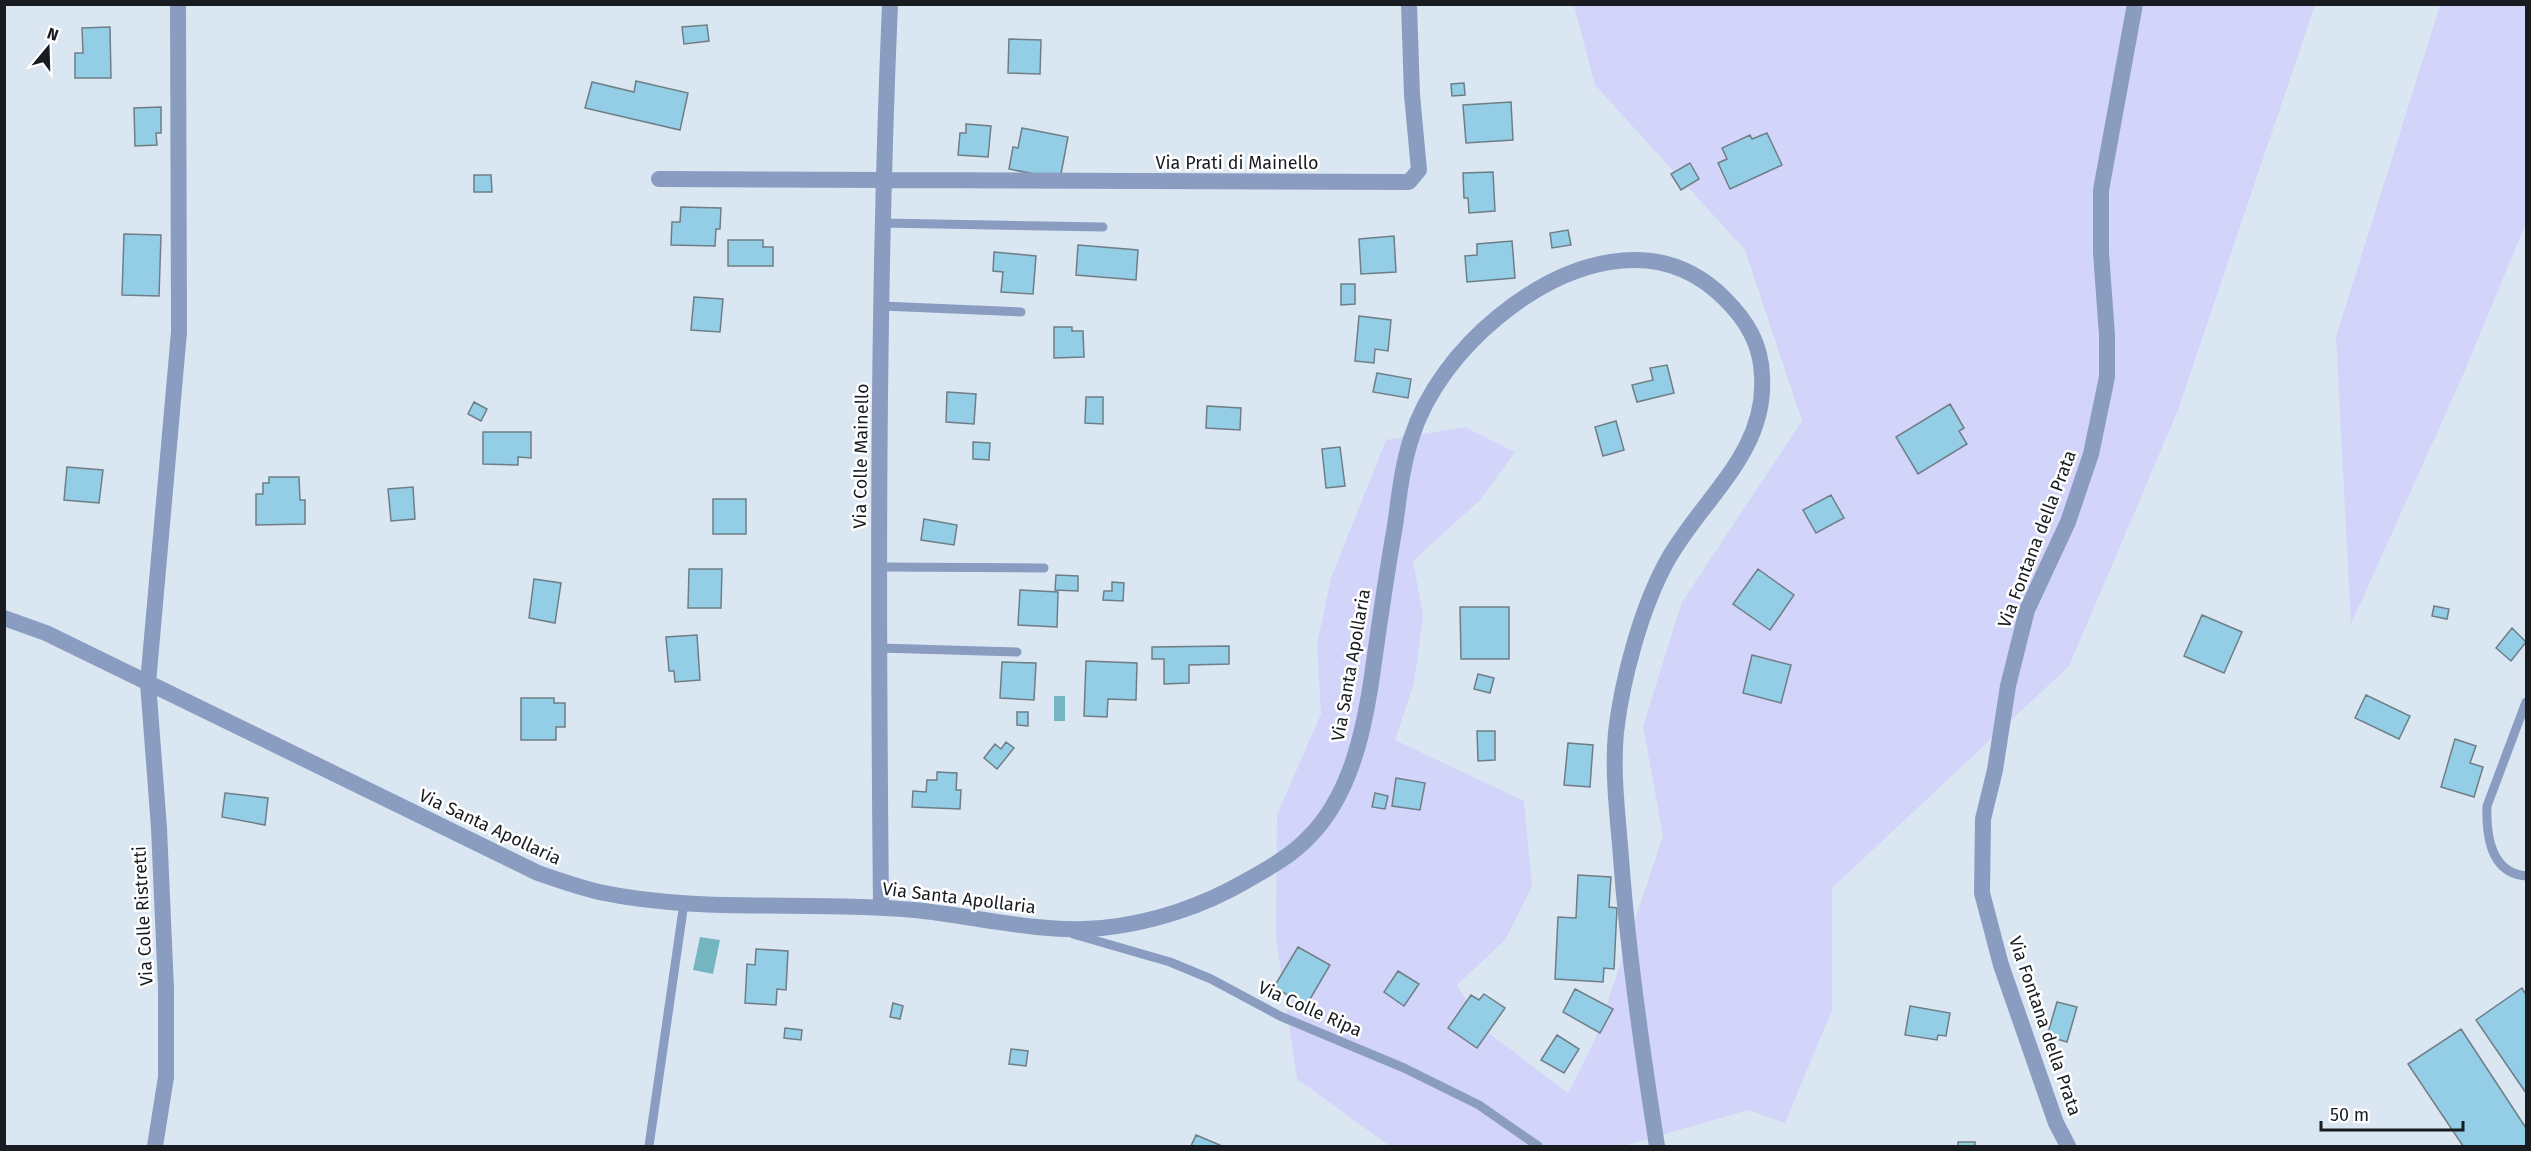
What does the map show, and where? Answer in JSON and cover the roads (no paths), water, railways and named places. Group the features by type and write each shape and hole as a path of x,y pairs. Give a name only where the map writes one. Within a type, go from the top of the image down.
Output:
{"street":[{"name":"Via Colle Ristretti","path":"155,1146 166,1077 166,989 159,828 148,683 179,332 178,4"},
{"name":"Via Colle Mainello","path":"881,907 879,567 883,182 890,4"},
{"name":"Via Prati di Mainello","path":"883,182 1409,182 1419,170 1412,95 1409,4"},
{"name":"Via Fontana della Prata","path":"2068,1146 2056,1123 2001,965 1982,893 1983,819 1995,770 2008,686 2027,610 2068,522 2091,454 2107,378 2107,335 2101,253 2101,190 2135,4"},
{"path":"659,179 883,182"},
{"name":"Via Santa Apollaria","path":"4,618 46,633 538,873 599,892 684,903 881,907 1056,929 1103,928 1186,908 1248,880 1308,838 1331,807 1348,775 1359,741 1411,437 1429,398 1449,367 1474,337 1507,309 1558,278 1576,271 1629,260 1661,262 1679,267 1698,275 1714,288 1751,330 1762,370 1763,394 1749,444 1665,564 1639,631 1625,679 1615,736 1616,791 1628,957 1657,1146"}],"lane":[{"path":"883,223 1102,227"},
{"path":"882,306 1021,312"},
{"path":"879,567 1044,568"},
{"path":"879,648 1017,652"},
{"path":"2526,702 2487,806 2493,852 2498,861 2508,872 2526,876"},
{"path":"648,1146 684,903"},
{"name":"Via Colle Ripa","path":"1056,929 1170,962 1211,979 1280,1016 1404,1068 1479,1105 1538,1146"}]}
